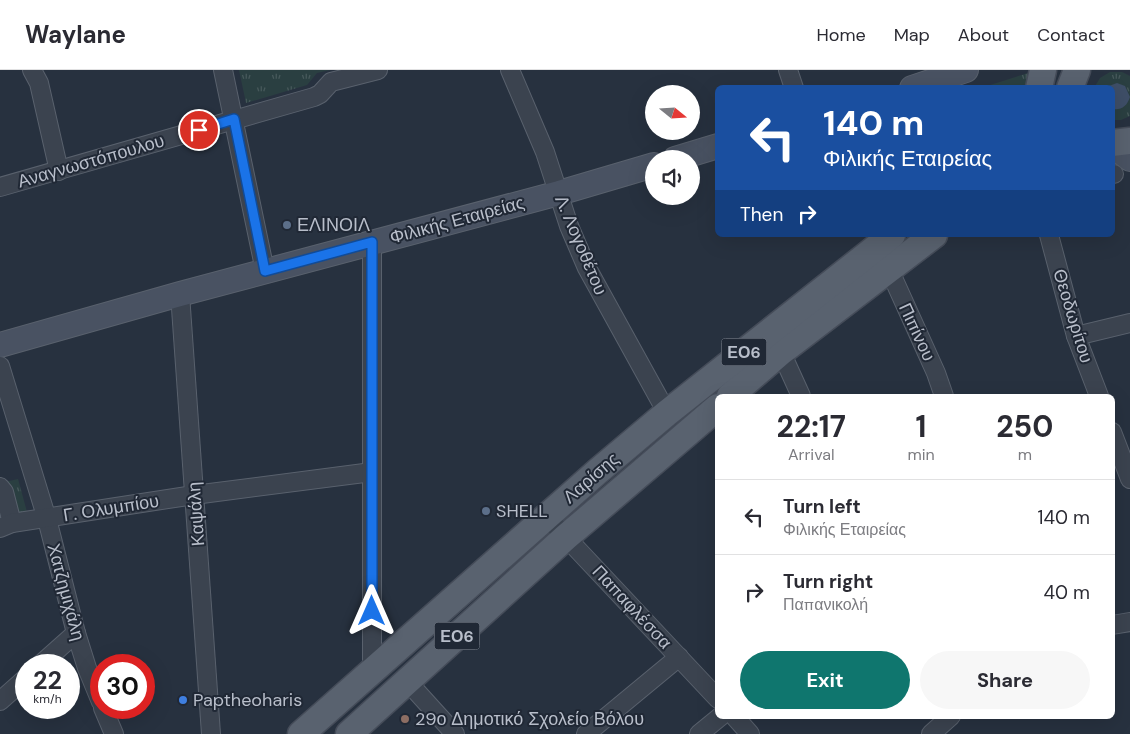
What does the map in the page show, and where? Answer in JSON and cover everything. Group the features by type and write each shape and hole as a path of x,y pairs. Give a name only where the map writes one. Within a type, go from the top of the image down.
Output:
{"main road":[{"path":"1040,85 1043,70"},
{"path":"1115,144 1130,141"},
{"name":"Λαρίσης","path":"301,734 546,516 667,413 889,237"},
{"name":"ΕΟ6","path":"732,394 781,352 931,237"},
{"name":"Λαρίσης","path":"349,734 566,537 715,410"}],"street":[{"path":"32,70 39,83 59,171"},
{"path":"223,70 265,271"},
{"name":"Αναγνωστόπουλου","path":"0,187 314,97 320,94 331,82 378,70"},
{"name":"Λ. Λογοθέτου","path":"510,70 545,152 569,226 587,268 667,413"},
{"path":"788,70 793,85"},
{"path":"926,85 957,78"},
{"path":"700,151 715,147"},
{"path":"1115,155 1119,169"},
{"name":"Φιλικής Εταιρείας","path":"0,345 180,294 559,193 645,168"},
{"name":"Θεοδωρίτου","path":"1050,237 1076,336 1098,394"},
{"path":"372,242 372,671"},
{"name":"Πιπίνου","path":"889,269 936,373 943,394"},
{"name":"Καψάλη","path":"180,294 211,734"},
{"path":"1076,336 1130,323"},
{"path":"781,352 800,394"},
{"name":"Χατζημιχάλη","path":"0,366 5,403 47,519 76,633 90,675"},
{"path":"1115,440 1130,479"},
{"name":"Γ. Ολυμπίου","path":"6,526 194,495 372,472"},
{"path":"0,486 4,492 6,526"},
{"name":"Παπαφλέσσα","path":"546,516 715,696"},
{"path":"1115,624 1130,622"},
{"path":"52,654 76,633"},
{"path":"598,731 679,657"},
{"path":"407,681 455,734"},
{"path":"0,701 15,688"},
{"path":"108,719 114,734"},
{"path":"699,734 717,719"},
{"path":"737,719 750,734"},
{"path":"931,734 948,719"}],"green space":[{"path":"239,70 330,70 317,73 307,85 246,103"},
{"path":"1031,72 1027,85 990,85"},
{"path":"1110,72 1122,72 1130,76 1130,116 1121,120 1115,120 1115,85 1096,85 1100,78"},
{"path":"18,479 27,512 26,516 20,519 5,482"}],"water":[{"path":"1117,83 1125,86 1130,97 1124,107 1115,109 1115,85 1112,85"}],"place":[{"name":"ΕΛΙΝΟΙΛ","path":"287,225"},
{"name":"SHELL","path":"486,511"},
{"name":"Paptheoharis","path":"183,700"},
{"name":"29ο Δημοτικό Σχολείο Βόλου","path":"405,719"}],"route":[{"path":"199,130 234,119 265,271 372,242 372,611"}]}
